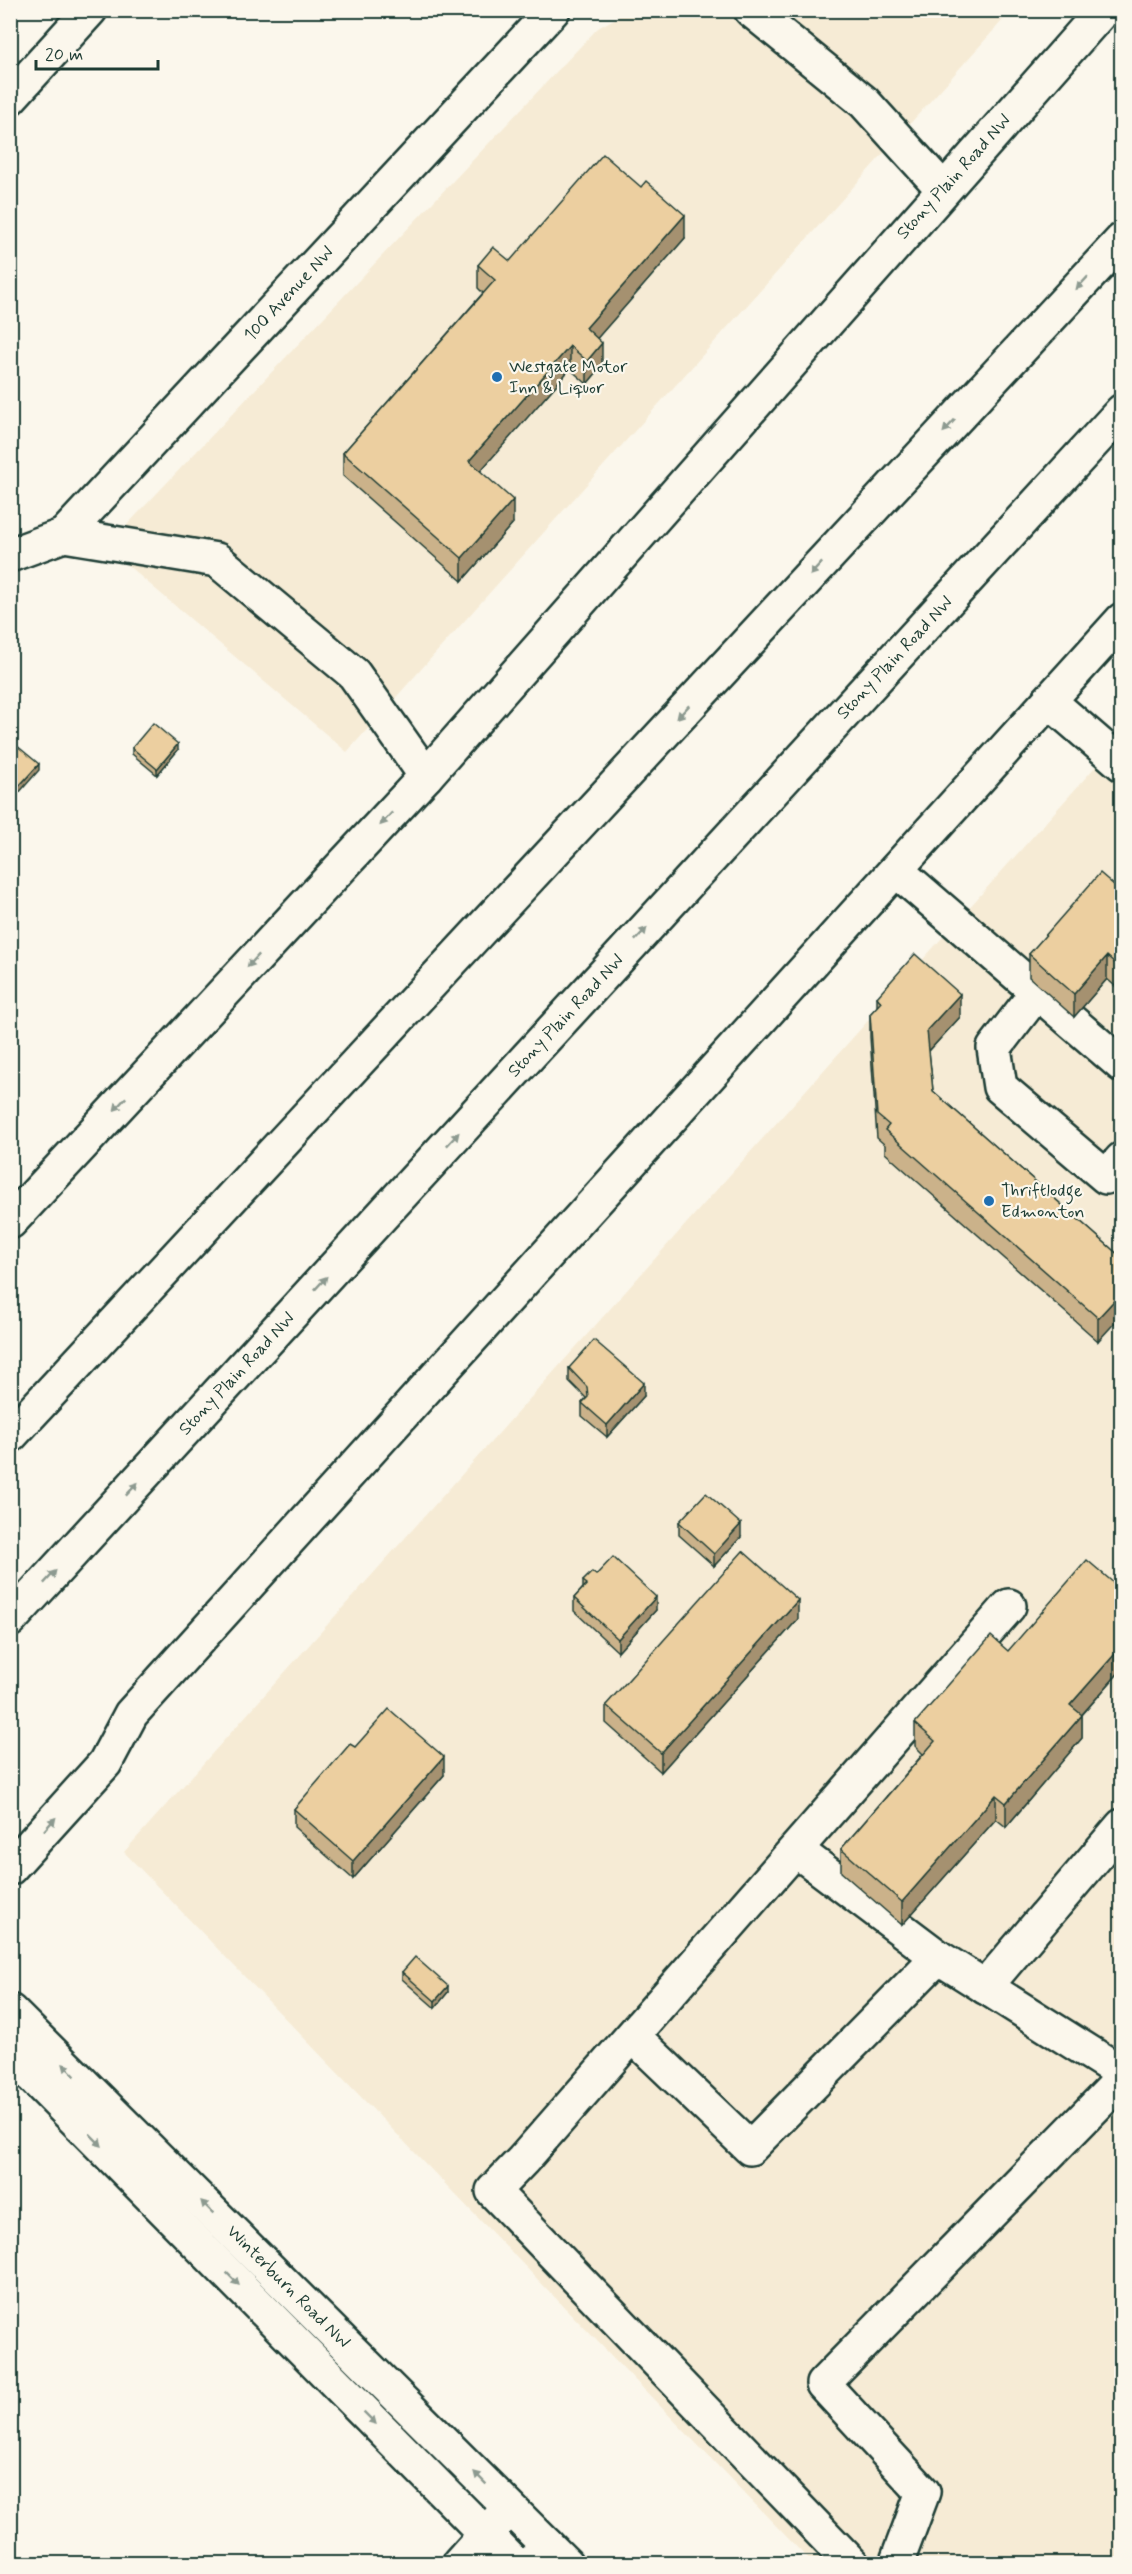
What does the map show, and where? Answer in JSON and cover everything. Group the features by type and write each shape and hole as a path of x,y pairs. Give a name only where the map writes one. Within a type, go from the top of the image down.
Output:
{"main road":[{"path":"10,98 90,10"},
{"name":"100 Avenue NW","path":"10,555 64,535 553,10"},
{"path":"750,10 864,102 943,189"},
{"name":"Stony Plain Road NW","path":"10,1222 426,776 1103,10"},
{"path":"10,1436 1122,240"},
{"name":"Stony Plain Road NW","path":"10,1620 1122,411"},
{"path":"64,535 218,560 354,674 426,776"},
{"path":"10,1868 105,1763 131,1714 1122,621"},
{"path":"1048,701 1122,764"},
{"path":"896,870 1122,1065"},
{"path":"1037,992 994,1048 1000,1088 1116,1176"},
{"path":"852,2564 493,2191 633,2036 1009,1606"},
{"path":"985,1987 1122,1826"},
{"path":"796,1850 938,1957 1122,2073"},
{"path":"633,2036 750,2148 938,1957"},
{"name":"Winterburn Road NW","path":"15,2016 509,2508 548,2557"},
{"name":"Winterburn Road NW","path":"10,2054 515,2564"},
{"path":"896,2564 923,2492 824,2384 1122,2079"},
{"path":"459,2564 509,2508"}],"shaded area":[{"path":"630,10 1011,11 347,752 106,547 598,28"},
{"path":"1121,738 1121,2563 812,2563 124,1852"}],"building":[{"name":"Westgate Motor Inn & Liquor","path":"603,154 641,187 646,181 685,215 586,328 602,343 587,361 570,346 469,461 513,500 462,558 343,453 495,280 478,265 493,247 510,261"},
{"path":"153,723 178,744 157,769 132,748"},
{"path":"10,740 39,764 10,796"},
{"path":"1100,873 1122,892 1122,969 1107,956 1074,994 1029,954"},
{"path":"915,954 960,994 927,1030 933,1091 1122,1258 1122,1292 1098,1318 885,1130 889,1125 877,1115 870,1014 881,1002 877,997"},
{"path":"594,1340 644,1383 607,1425 582,1403 588,1397 587,1387 569,1368"},
{"path":"706,1493 741,1524 714,1554 679,1522"},
{"path":"743,1551 798,1600 661,1753 606,1705"},
{"path":"613,1557 656,1597 618,1639 574,1598 587,1584 583,1581 592,1572 596,1575"},
{"path":"1087,1560 1122,1590 1122,1646 1070,1705 1082,1715 1006,1803 996,1795 902,1902 841,1849 935,1741 915,1723 991,1636 1008,1651"},
{"path":"389,1709 444,1757 353,1861 294,1809 350,1744 355,1747"},
{"path":"415,1957 448,1986 435,2001 402,1972"}],"place":[{"name":"Westgate Motor Inn & Liquor","path":"497,377"},
{"name":"Thriftlodge Edmonton","path":"989,1201"}]}
